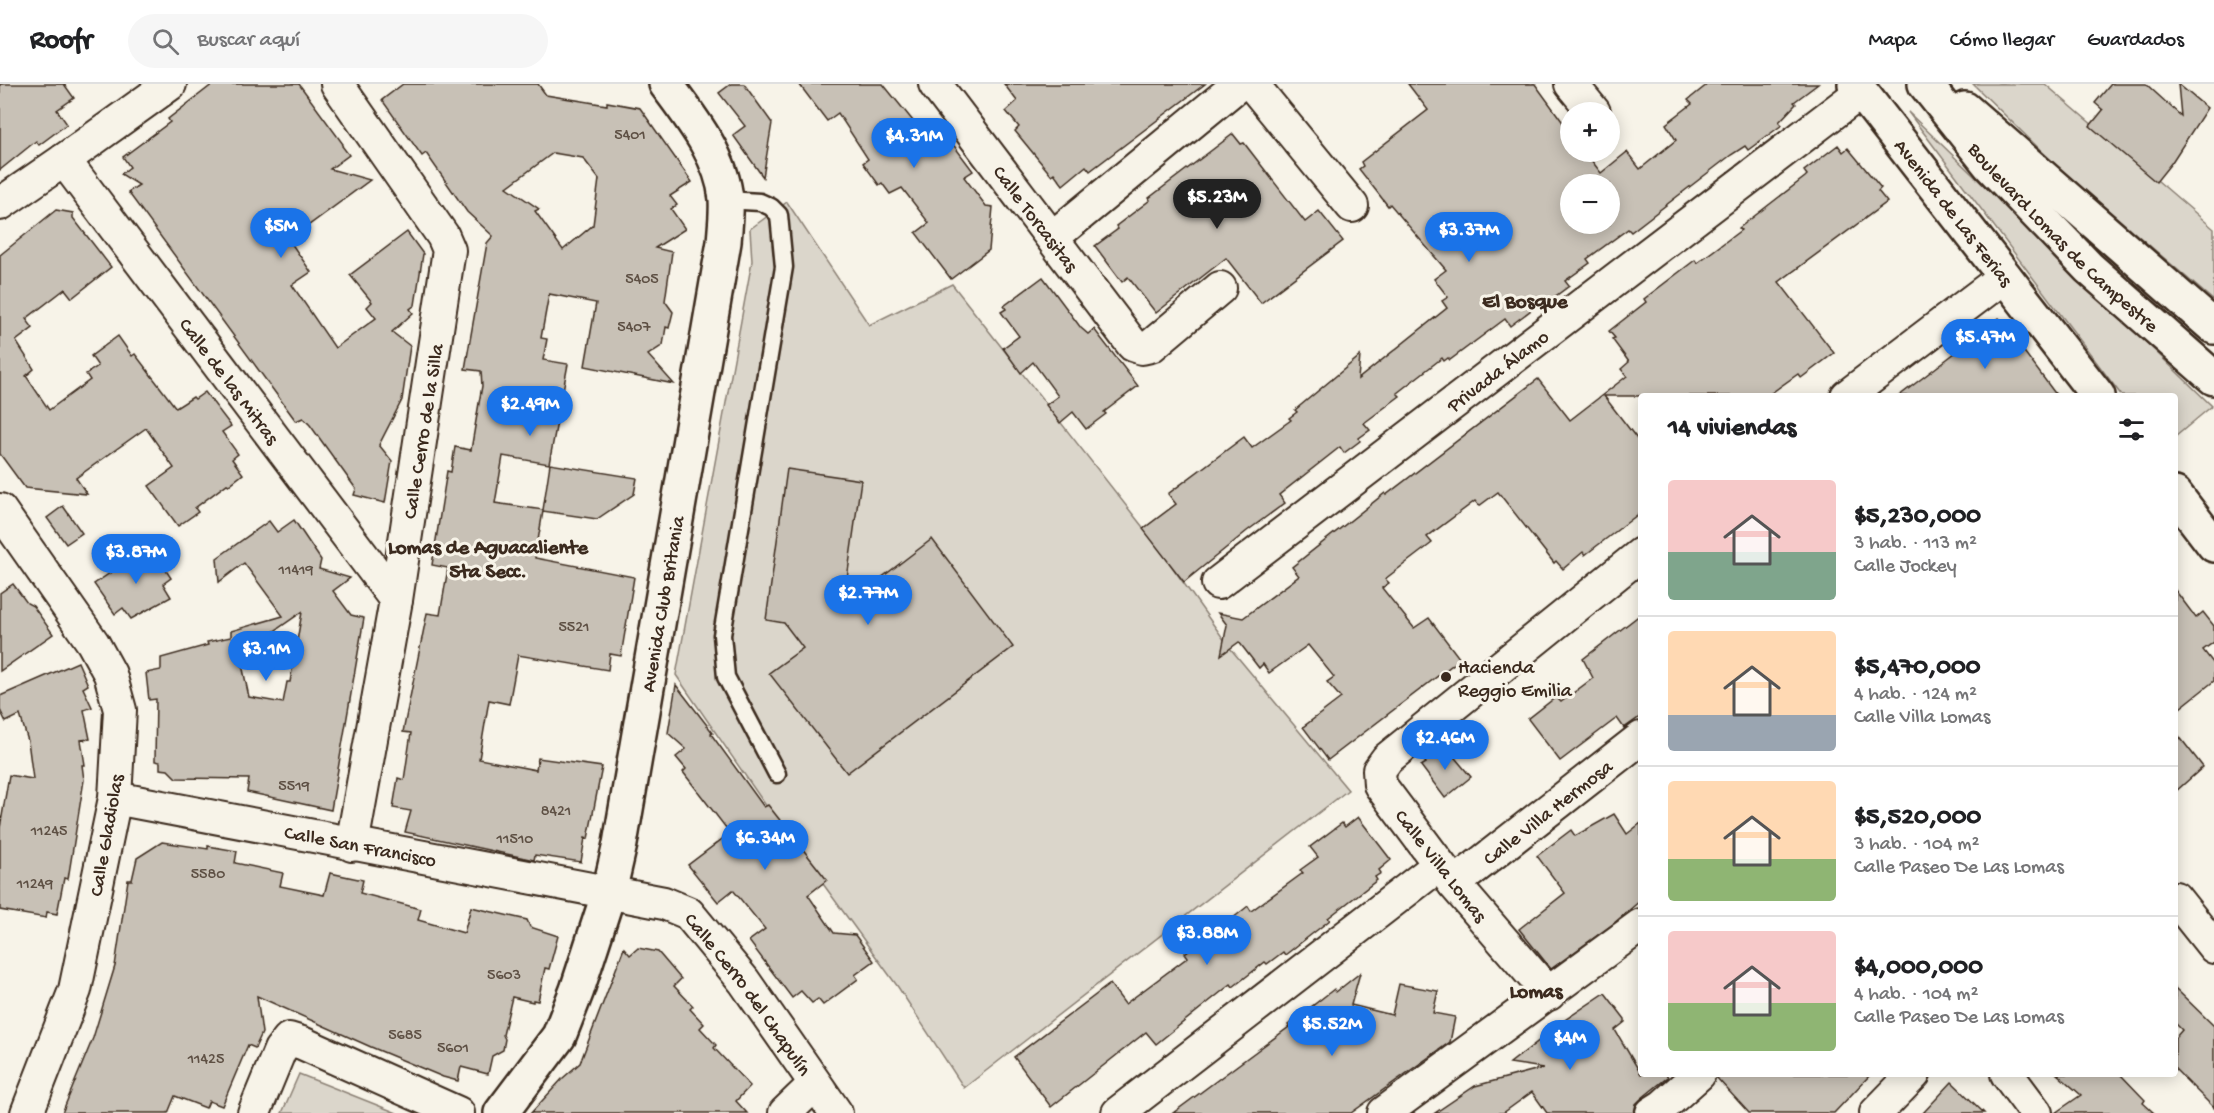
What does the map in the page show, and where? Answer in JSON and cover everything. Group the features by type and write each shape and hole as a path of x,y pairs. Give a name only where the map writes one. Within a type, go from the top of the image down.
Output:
{"main road":[{"name":"Avenida Club Britania","path":"501,1113 559,1036 577,990 609,892 620,844 724,242 726,200 719,169 694,122 666,84"},
{"name":"Boulevard Lomas de Campestre","path":"1925,84 1989,164 2090,268 2214,378"},
{"name":"Boulevard Lomas de Campestre","path":"1932,84 1973,116 2214,327"},
{"name":"Avenida de Las Ferias","path":"1858,88 2096,393"},
{"path":"2180,510 2214,545"}],"street":[{"path":"0,204 170,84"},
{"name":"Calle Cerro de la Silla","path":"337,84 443,236 448,250 396,600 352,845"},
{"name":"Calle Torcasitas","path":"935,84 1133,345 1142,348 1151,346 1220,288"},
{"path":"1053,237 1239,84"},
{"path":"1252,84 1352,206"},
{"path":"1571,84 1586,102"},
{"name":"Privada Álamo","path":"1218,583 1858,88"},
{"name":"Calle de las Mitras","path":"64,160 396,600"},
{"path":"1851,393 2005,276"},
{"name":"Calle Gladiolas","path":"0,510 93,643 110,674 120,710 115,798 75,990 27,1113"},
{"name":"Calle Villa Lomas","path":"1549,994 1446,874 1380,784 1379,770 1388,759 1638,556"},
{"name":"Calle Villa Hermosa","path":"1118,1113 1446,874 1638,740"},
{"name":"Calle San Francisco","path":"115,798 352,845 609,892"},
{"name":"Calle Cerro del Chapulín","path":"609,892 664,903 688,913 744,981 814,1085 836,1113"},
{"path":"2178,902 2214,947"},
{"path":"1384,1113 1638,927"},
{"path":"254,1113 280,1050 288,1039 302,1043 458,1113"},
{"path":"1652,1113 1696,1077"},
{"path":"1876,1113 1911,1077"},
{"path":"2009,1077 2036,1113"},
{"path":"785,1113 814,1085"}],"lane":[{"path":"726,200 760,201 779,215 784,267 723,636 726,677 777,774"}],"shaded area":[{"path":"1973,84 2045,84 2214,229 2214,301 2057,166"},
{"path":"1908,112 2212,406 2178,434 2178,393 2120,393"},
{"path":"787,202 869,325 952,284 1153,540 1230,648 1348,790 964,1088 898,987 762,800 676,675 752,261 750,229"},
{"path":"299,1074 397,1113 282,1113"}],"building":[{"path":"0,84 64,84 74,98 57,110 67,124 39,145 36,141 0,170"},
{"path":"213,84 299,84 349,155 330,169 370,180 289,240 311,272 292,285 335,348 376,318 367,307 372,302 350,275 407,232 423,254 415,305 410,309 413,313 392,332 410,346 402,400 379,445 392,461 385,503 354,495 356,489 310,425 303,418 296,421 128,192 139,185 121,174 130,167 123,157 170,122 168,119"},
{"path":"403,84 538,84 546,95 640,108 692,182 670,196 677,205 671,209 685,229 655,248 672,252 665,301 673,312 669,328 666,327 663,345 648,355 674,384 585,366 596,303 549,294 541,338 547,339 543,360 568,364 549,464 503,456 495,503 543,510 550,464 637,478 634,494 597,519 543,511 535,558 634,577 621,656 610,654 608,670 518,655 509,704 489,700 479,759 536,770 538,758 602,767 588,839 585,838 581,862 535,855 534,860 405,832 411,811 393,808 398,778 404,780 411,733 403,732 427,613 440,615 448,568 432,565 447,471 451,472 455,447 471,450 482,386 481,371 465,369 487,243 493,236 467,212 426,153 422,156 382,100","holes":["553,153 583,158 599,179 593,225 563,250 535,211 539,209 507,187"]},
{"path":"731,84 744,84 772,123 763,177 733,135 745,126 719,93"},
{"path":"799,84 883,84 926,137 940,127 973,171 964,177 986,206 993,207 989,250 951,279 916,233 929,223 902,188 890,194 882,183 879,185 863,163 868,159 838,113 827,121"},
{"path":"1004,84 1205,84 1090,171 1086,166 1063,185 1054,173 1051,175 1015,131 1019,127 1006,111 1017,101"},
{"path":"1408,84 1535,84 1560,118 1560,162 1593,162 1601,173 1615,162 1620,162 1620,158 1627,152 1640,169 1676,140 1666,124 1692,104 1688,100 1708,84 1818,84 1794,102 1796,104 1779,122 1782,125 1748,150 1745,146 1731,155 1631,232 1628,229 1587,259 1590,263 1565,281 1569,286 1549,301 1547,298 1510,326 1505,319 1450,360 1448,358 1444,361 1442,358 1397,393 1400,396 1364,423 1370,430 1359,438 1360,441 1344,453 1340,447 1279,495 1285,503 1184,582 1143,529 1176,504 1168,494 1244,437 1252,448 1291,420 1289,418 1297,412 1295,410 1360,356 1358,379 1447,308 1442,301 1448,297 1434,279 1446,270 1390,204 1388,206 1359,169 1363,166 1361,162 1428,110"},
{"path":"2111,84 2146,84 2181,116 2178,84 2207,108 2172,162 2156,182 2090,126 2103,110 2095,103"},
{"path":"1233,134 1241,144 1244,143 1305,222 1319,211 1343,241 1261,303 1226,258 1156,313 1128,277 1122,282 1095,246 1118,229 1116,226 1150,200 1149,198"},
{"path":"1838,145 1843,152 1848,148 1881,188 1878,191 1887,202 1779,282 1834,353 1801,378 1798,374 1771,393 1638,393 1638,396 1604,396 1638,440 1638,514 1585,555 1583,552 1563,569 1556,561 1554,563 1498,492 1479,506 1475,501 1427,537 1432,543 1385,579 1389,583 1382,588 1414,628 1429,618 1460,659 1328,760 1303,727 1341,698 1327,682 1334,677 1308,645 1269,673 1263,664 1259,668 1239,642 1221,655 1227,625 1218,613 1243,618 1299,576 1292,567 1385,493 1386,495 1538,379 1570,420 1627,376 1621,369 1629,362 1612,339 1615,338 1609,331 1646,302 1644,299 1695,260 1697,263 1741,230 1739,228 1805,177 1807,175 1804,171"},
{"path":"56,210 73,213 73,218 111,267 72,298 65,289 26,319 33,328 16,341 34,369 26,376 49,410 90,380 86,374 98,366 91,356 118,336 132,356 135,354 176,408 205,392 231,426 222,432 238,454 232,459 243,474 195,508 198,512 178,526 149,486 174,468 146,428 76,478 87,494 25,488 0,454 0,255"},
{"path":"1043,277 1081,328 1088,334 1094,329 1138,386 1086,429 1073,412 1060,423 1046,405 1058,396 1033,362 1021,373 1003,348 1019,336 1001,312 1006,309 1004,306"},
{"path":"1999,318 2055,393 1903,393"},
{"path":"787,469 861,480 843,607 932,539 1013,647 847,773 769,673 803,648 784,623 766,620"},
{"path":"63,506 82,533 66,544 47,518"},
{"path":"294,520 321,560 319,569 350,578 333,591 351,615 364,618 331,810 247,792 249,779 176,778 168,770 160,769 160,762 155,761 156,699 149,700 146,673 161,670 161,658 208,645 207,642 231,637 231,631 283,616 244,563 219,582 217,558 269,521 277,532","holes":["302,612 290,682 287,682 283,703 249,697 240,655"]},
{"path":"155,548 169,566 165,569 171,578 163,584 171,597 131,619 123,608 115,614 94,584 141,552 144,556"},
{"path":"13,584 27,603 33,606 53,634 0,671 0,593"},
{"path":"2178,594 2196,618 2203,612 2214,626 2214,642 2203,650 2214,664 2214,681 2178,710"},
{"path":"1638,616 1638,718 1624,728 1617,718 1560,761 1528,719 1556,697 1561,702 1593,678 1583,659"},
{"path":"78,662 88,685 83,688 92,707 84,710 90,739 81,740 85,765 82,765 84,780 68,879 64,878 57,914 47,912 46,918 0,910 0,828 9,775 33,779 28,741 20,715 6,722 0,710 0,696"},
{"path":"676,685 713,733 711,734 764,807 768,805 827,880 808,895 834,933 855,935 874,961 855,975 858,979 823,1005 818,999 812,1003 801,991 792,998 749,941 765,929 733,890 718,902 688,865 730,833 683,772 686,769 676,757 686,749 668,733"},
{"path":"2178,735 2203,767 2178,789"},
{"path":"1441,745 1443,749 1446,747 1471,777 1445,798 1421,766 1426,763 1423,759"},
{"path":"1614,814 1627,834 1638,825 1638,903 1613,924 1551,969 1519,929 1565,893 1537,856 1571,830 1575,836"},
{"path":"1358,817 1391,860 1379,870 1381,873 1375,877 1377,880 1285,955 1283,952 1267,964 1265,962 1233,987 1231,984 1156,1044 1146,1032 1051,1107 1014,1057 1110,984 1125,1004 1188,957 1185,953 1215,929 1217,931 1248,906 1251,911 1303,873 1300,870 1318,857 1310,847 1342,823 1345,827"},
{"path":"162,842 237,851 235,863 283,873 280,886 324,895 330,873 363,880 360,893 421,909 418,920 464,933 471,907 527,920 530,927 558,936 549,969 545,968 538,1001 512,997 503,1035 505,1039 503,1050 492,1056 488,1074 461,1067 458,1081 371,1047 257,996 262,1033 255,1048 248,1045 222,1106 209,1101 206,1108 175,1096 168,1113 62,1113 93,1038 115,966 128,880 132,880 137,858"},
{"path":"624,948 630,955 638,948 658,952 681,979 674,986 693,1006 690,1009 704,1024 700,1028 716,1045 714,1048 750,1086 736,1101 747,1113 531,1113 580,1063"},
{"path":"1360,973 1351,1005 1392,1015 1399,984 1438,991 1433,1013 1455,1017 1450,1042 1351,1113 1173,1113 1289,1027 1288,1025 1334,989 1336,992"},
{"path":"2178,991 2214,1026 2214,1108 2178,1072 2178,1035 2182,1030 2178,1026"},
{"path":"1605,993 1625,1019 1625,1022 1615,1030 1638,1069 1638,1077 1668,1077 1636,1104 1634,1113 1547,1113 1532,1092 1503,1113 1435,1113 1475,1086 1543,1068 1510,1063 1545,1036 1544,1034"},
{"path":"1716,1077 1868,1077 1834,1113 1749,1113"},
{"path":"2060,1077 2123,1077 2154,1113 2055,1113 2081,1095"},
{"path":"1952,1082 1984,1113 1923,1113"}],"place":[{"name":"Hacienda Reggio Emilia","path":"1446,677"}],"district":[{"name":"El Bosque","path":"1525,300"},
{"name":"Lomas de Aguacaliente 5ta Secc.","path":"488,558"},
{"name":"Lomas","path":"1536,990"}]}
